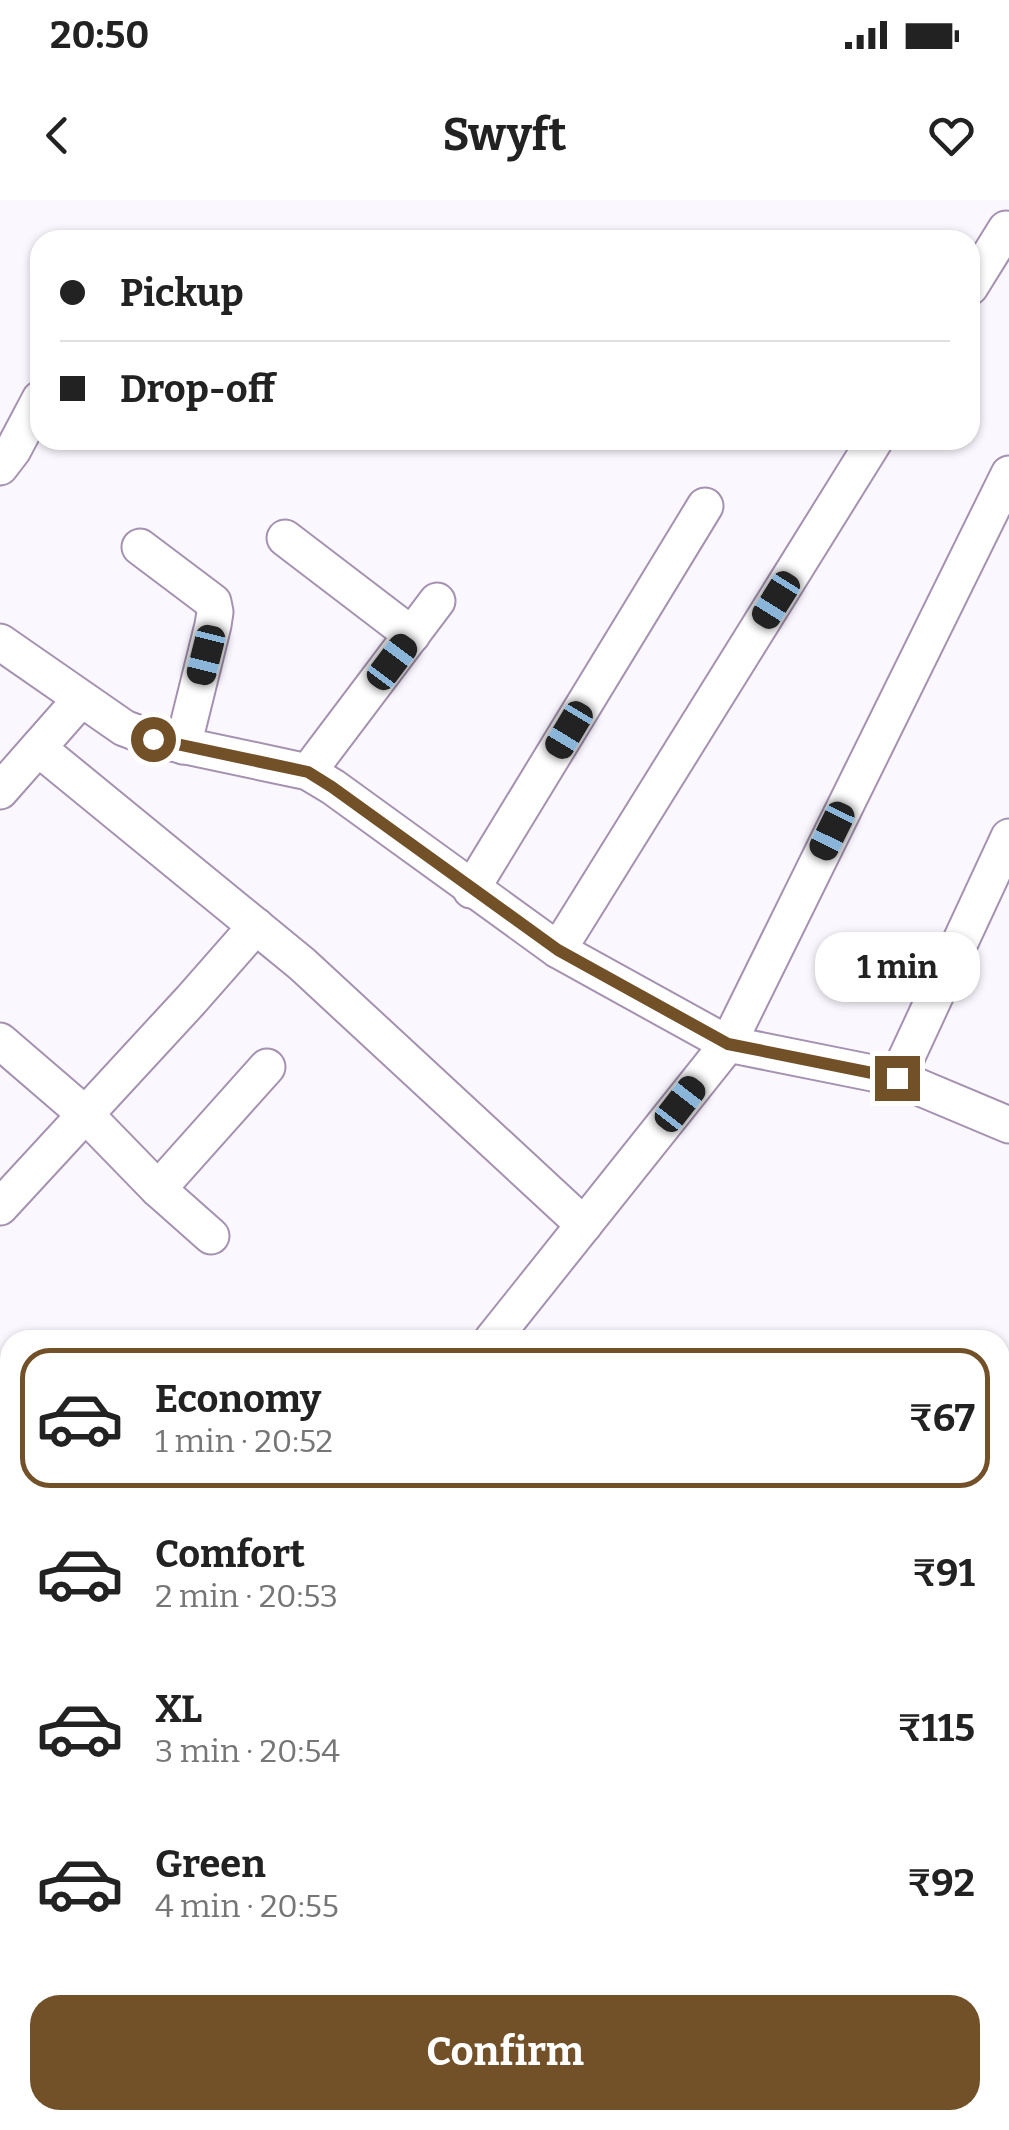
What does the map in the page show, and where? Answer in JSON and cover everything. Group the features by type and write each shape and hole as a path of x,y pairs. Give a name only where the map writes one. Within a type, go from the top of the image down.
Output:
{"street":[{"path":"980,271 1006,229"},
{"path":"0,467 30,418"},
{"path":"558,950 869,450"},
{"path":"500,1330 728,1044 1009,474"},
{"path":"471,890 705,506"},
{"path":"285,538 412,634"},
{"path":"140,547 213,602 213,625 184,746"},
{"path":"308,772 438,602"},
{"path":"0,642 124,728 153,739 308,772 558,950 728,1044 897,1078 1009,1125"},
{"path":"0,791 81,699"},
{"path":"38,748 302,964 584,1225"},
{"path":"897,1078 1009,836"},
{"path":"0,1207 256,926"},
{"path":"0,1041 86,1114 158,1189 211,1236"},
{"path":"158,1189 267,1068"}],"route":[{"path":"153,739 308,772 558,950 728,1044 897,1078"}]}
